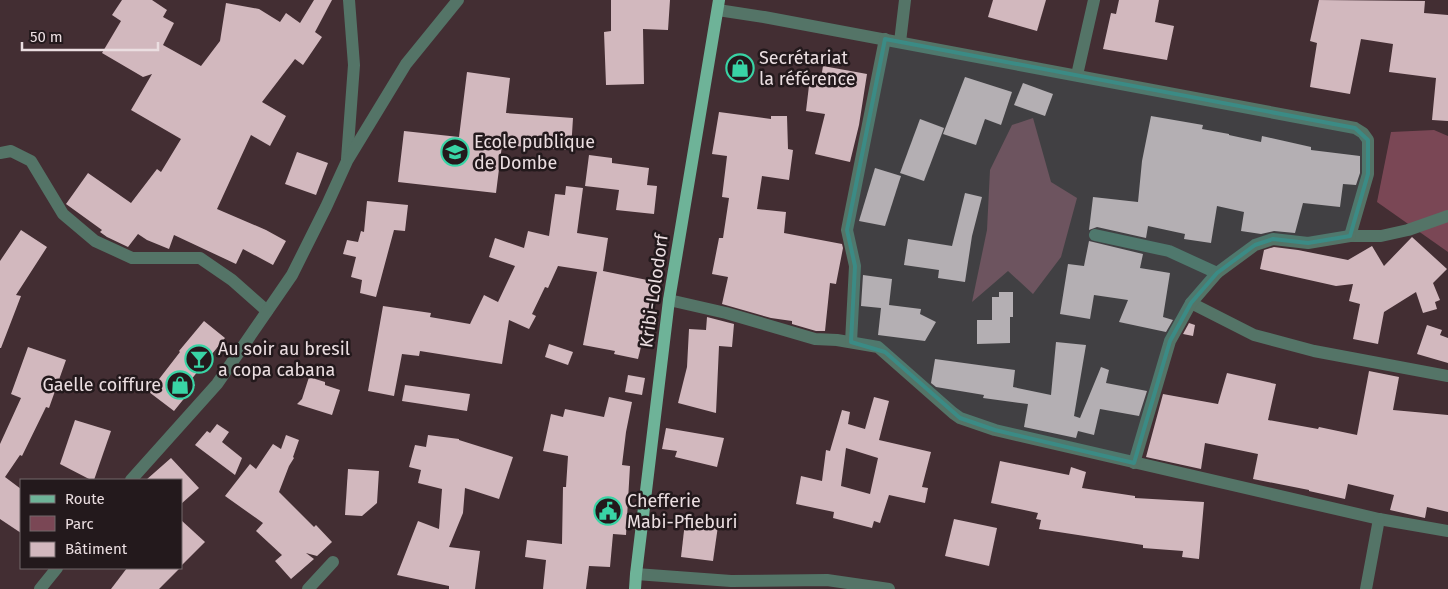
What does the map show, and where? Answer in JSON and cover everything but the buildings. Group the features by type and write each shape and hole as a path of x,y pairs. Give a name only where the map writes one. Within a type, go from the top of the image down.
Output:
{"main road":[{"name":"Kribi-Lolodorf","path":"636,589 636,574 669,300 718,5"}],"street":[{"path":"347,161 354,65 349,0"},
{"path":"132,479 217,384 292,275 347,161 406,64 458,0"},
{"path":"900,42 905,0"},
{"path":"1077,75 1094,0"},
{"path":"718,5 764,17 1355,128 1363,132 1368,140 1368,174 1350,236"},
{"path":"851,342 855,266 847,230 885,39"},
{"path":"0,153 11,151 30,161 63,214 95,241 132,258 200,258 232,280 267,311"},
{"path":"1134,463 1170,341 1192,303 1217,273 1255,245 1273,239 1308,242 1350,236 1381,236 1408,230 1448,216"},
{"path":"1094,235 1169,250 1217,273"},
{"path":"669,300 726,313 815,339 837,340 878,347 960,418 995,430 1379,519 1448,531"},
{"path":"1192,303 1254,335 1314,352 1448,376"},
{"path":"1366,589 1379,519"},
{"path":"308,589 333,562"},
{"path":"40,589 56,569"},
{"path":"636,574 731,581 827,580 889,589"}],"highlighted area":[{"path":"885,39 1355,128 1368,140 1368,174 1350,236 1308,243 1273,239 1255,245 1217,273 1191,303 1170,341 1134,463 995,430 960,418 885,352 851,342 855,266 847,230"}],"green space":[{"path":"1033,118 1051,182 1077,198 1061,257 1033,294 1008,271 972,302 987,230 990,170 1012,125"},
{"path":"1434,130 1448,136 1448,252 1377,202 1391,132"}],"place":[{"name":"Secrétariat la référence","path":"740,68"},
{"name":"Ecole publique de Dombe","path":"455,152"},
{"name":"Au soir au bresil a copa cabana","path":"199,359"},
{"name":"Gaelle coiffure","path":"180,385"},
{"name":"Chefferie Mabi-Pfieburi","path":"608,511"}]}
